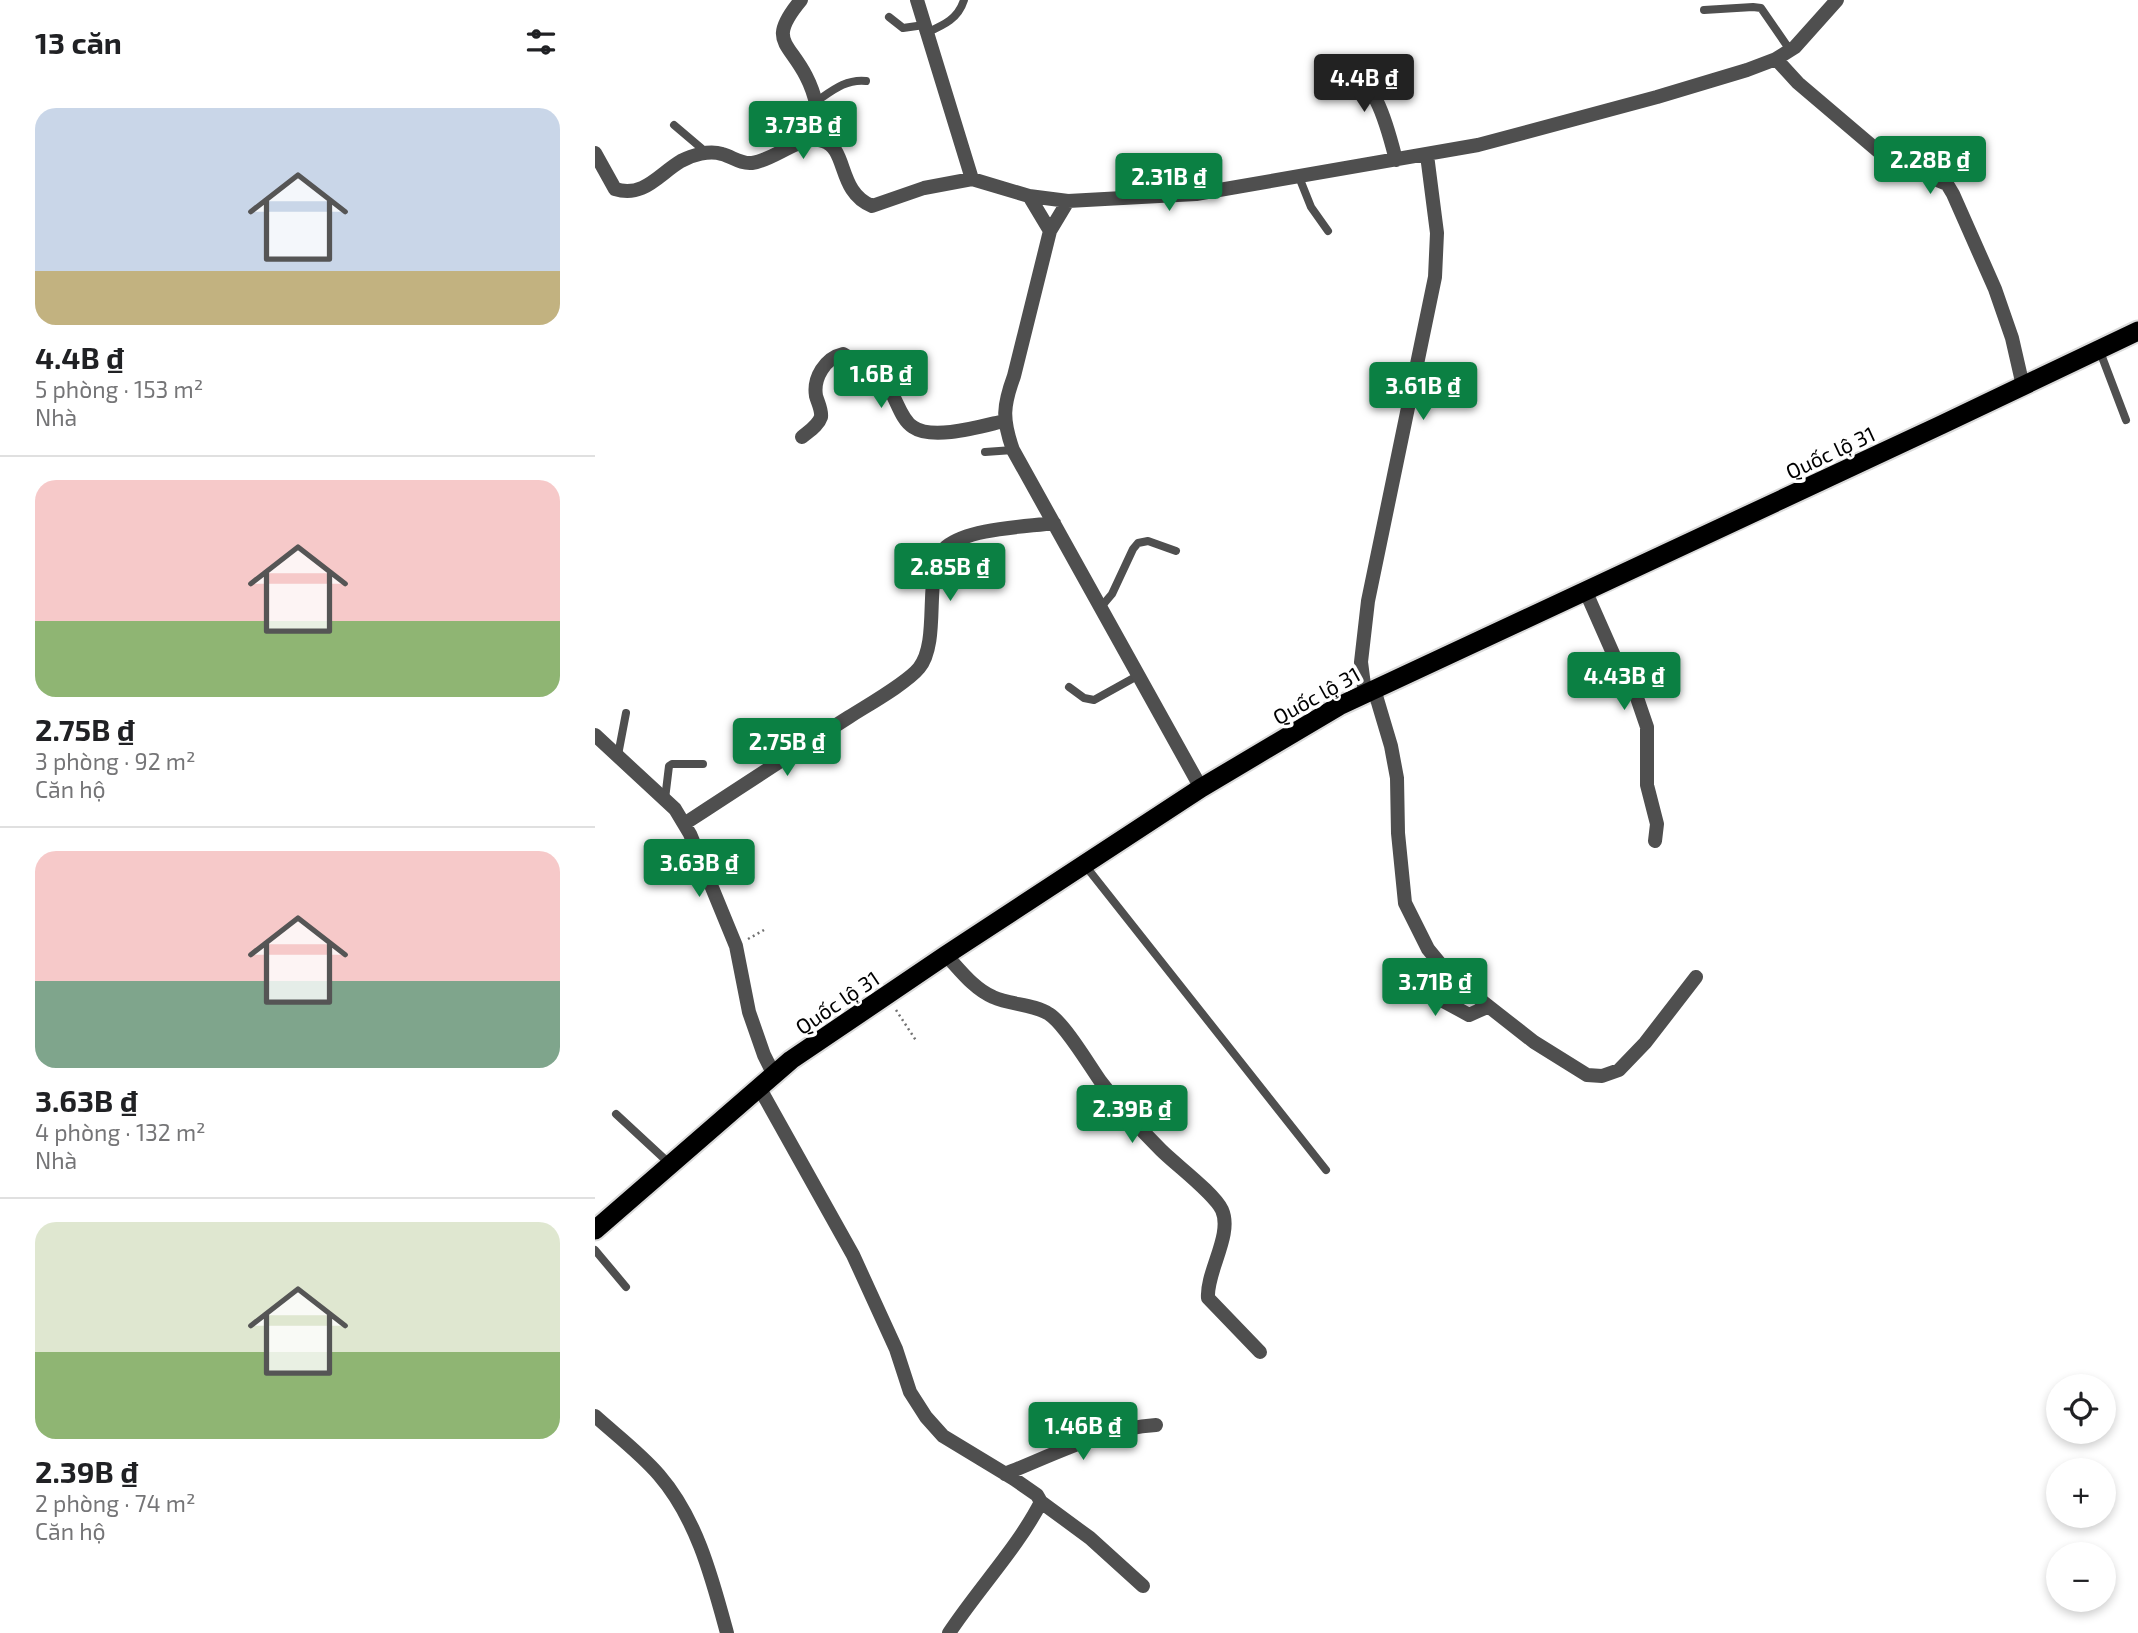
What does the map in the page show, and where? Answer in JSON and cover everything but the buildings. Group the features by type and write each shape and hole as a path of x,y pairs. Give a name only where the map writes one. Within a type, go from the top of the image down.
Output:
{"highway":[{"name":"Quốc lộ 31","path":"595,1230 791,1060 1201,788 1339,706 2138,331"}],"street":[{"path":"801,0 790,13 783,28 784,41 805,74 817,101 821,140"},
{"path":"917,0 972,179"},
{"path":"595,153 615,189 625,192 656,181 692,156 722,154 735,162 753,163 793,146 821,140 830,144 837,152 852,192 861,202 872,206 924,188 972,179 1029,196 1068,201 1196,194 1427,155 1579,120 1747,70 1776,59 1790,50 1837,0"},
{"path":"1776,59 1798,82 1878,151 1901,165 1947,184 1995,289 2012,338 2023,386"},
{"path":"1337,61 1352,68 1370,89 1383,113 1396,160"},
{"path":"1427,155 1437,233 1435,277 1368,601 1361,662 1391,746 1397,778 1398,833 1405,903 1428,949 1451,977 1487,1007 1587,1075 1602,1076 1619,1070 1645,1043 1696,977"},
{"path":"1029,196 1050,231"},
{"path":"1068,201 1050,231 1006,399 1004,421 1013,450 1201,788"},
{"path":"802,437 818,424 822,414 815,392 816,380 828,361 843,354 875,374 888,388 912,427 922,431 948,432 1004,421"},
{"path":"684,824 919,669 930,636 935,568 938,556 946,546 966,536 1054,523"},
{"path":"1585,590 1623,676 1635,692 1647,727 1647,785 1657,824 1655,841"},
{"path":"595,735 665,799 684,824 732,934 749,1012 764,1055 767,1081 853,1255 915,1400 943,1436 1037,1495 1041,1502 1090,1538 1143,1586"},
{"path":"946,955 977,988 993,997 1050,1014 1082,1052 1122,1109 1214,1199 1222,1210 1224,1223 1207,1298 1260,1352"},
{"path":"1443,968 1434,988 1434,996 1469,1015 1487,1007"},
{"path":"595,1416 659,1475 687,1515 718,1599 727,1633"},
{"path":"1005,1474 1097,1438 1156,1425"},
{"path":"949,1633 1041,1502"}],"lane":[{"path":"890,17 903,28 925,29 946,24 958,14 964,0"},
{"path":"1704,10 1761,8 1790,50"},
{"path":"817,101 843,84 854,80 866,81"},
{"path":"674,125 707,153"},
{"path":"1299,177 1311,207 1328,231"},
{"path":"2099,349 2126,420"},
{"path":"985,452 1013,450"},
{"path":"1101,607 1112,594 1132,549 1138,543 1148,541 1176,551"},
{"path":"1069,687 1084,698 1094,700 1139,675"},
{"path":"618,755 626,713"},
{"path":"665,799 669,765 703,764"},
{"path":"1084,864 1326,1170"},
{"path":"616,1114 670,1164"},
{"path":"595,1250 626,1287"}],"path":[{"path":"886,996 918,1042"}]}
